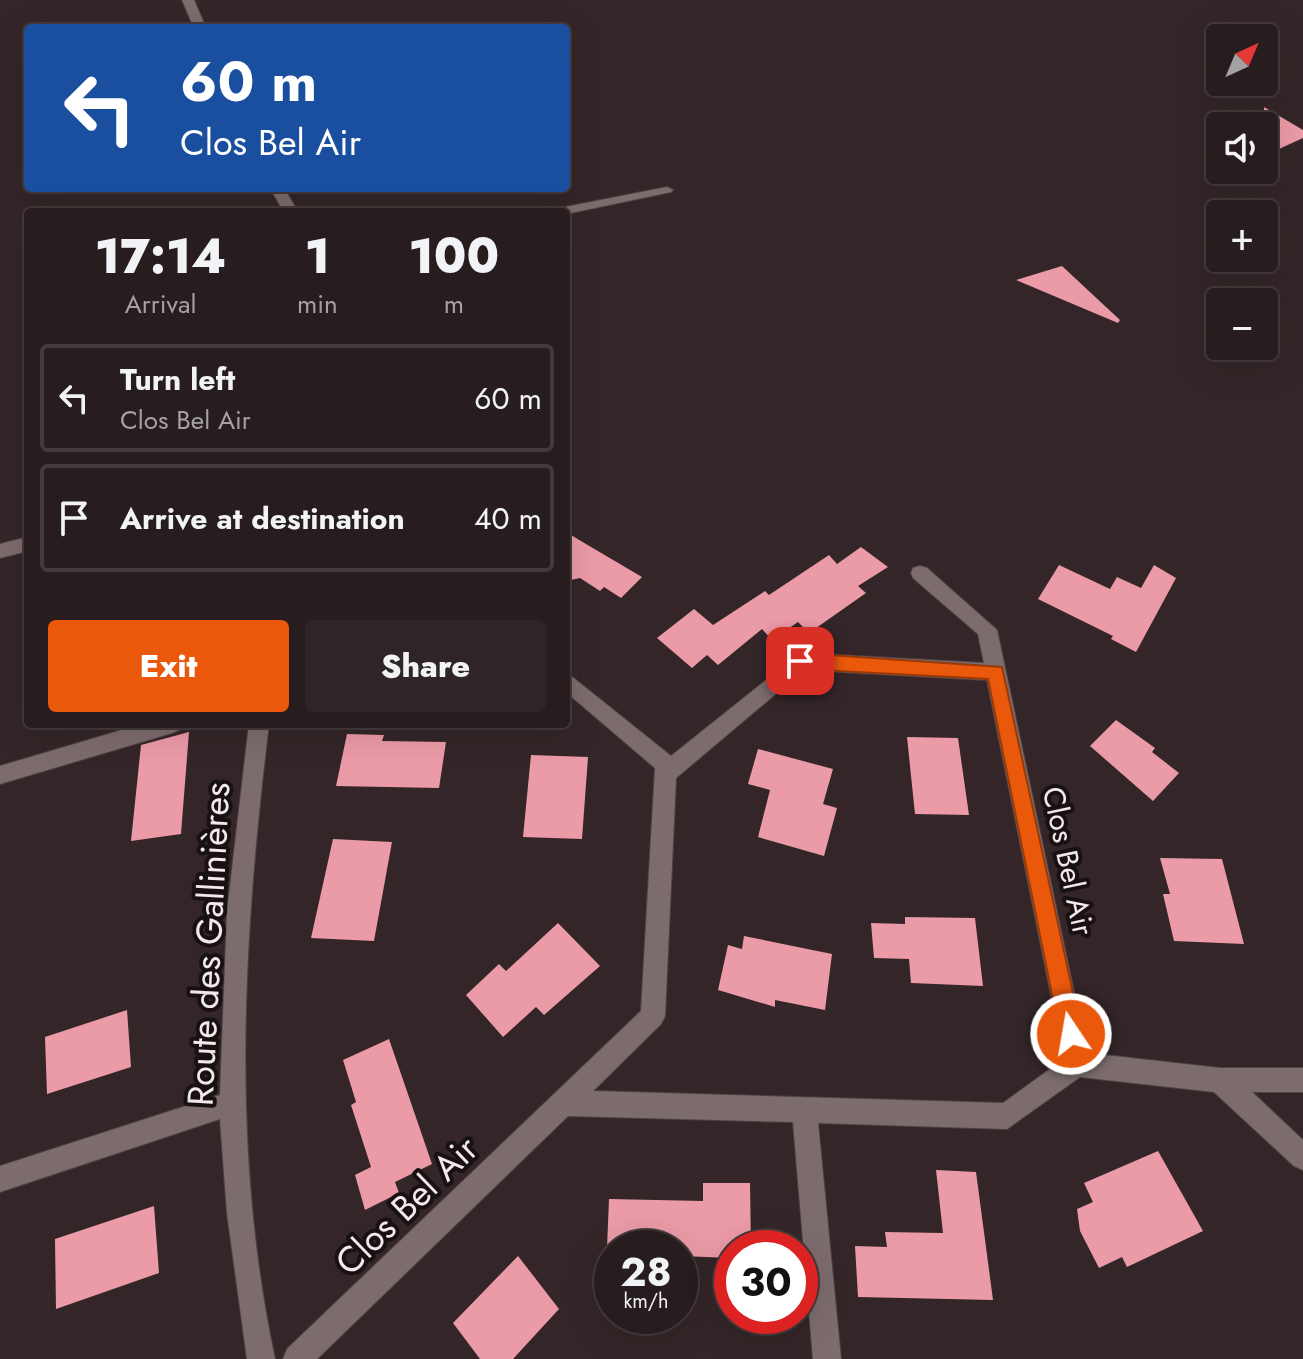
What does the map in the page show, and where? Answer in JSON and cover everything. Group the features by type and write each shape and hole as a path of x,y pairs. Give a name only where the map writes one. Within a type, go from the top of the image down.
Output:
{"street":[{"path":"188,0 198,24"},
{"path":"0,551 24,545"},
{"name":"Clos Bel Air","path":"920,573 987,630 1077,1064"},
{"path":"665,774 800,661 996,672"},
{"path":"570,683 666,764 665,774"},
{"path":"0,775 159,728"},
{"name":"Route des Gallinières","path":"258,728 245,829 237,939 232,1103 254,1325 261,1359"},
{"name":"Clos Bel Air","path":"297,1359 653,1016 665,774"},
{"path":"564,1103 1007,1116 1077,1064 1220,1080 1303,1080"},
{"path":"1220,1080 1303,1157"},
{"path":"0,1179 232,1103"},
{"path":"804,1110 827,1359"}],"lane":[{"path":"570,210 667,190"}],"building":[{"path":"1278,115 1303,130 1303,138 1279,149"},
{"path":"1062,266 1120,320 1118,323 1016,280"},
{"path":"570,534 642,577 621,598 604,587 600,591 580,578 570,580"},
{"path":"861,547 888,567 858,586 866,593 809,633 798,622 772,640 762,629 718,665 707,655 692,668 657,638 694,609 713,625 765,591 769,595 829,555 837,564"},
{"path":"1059,565 1110,589 1117,577 1141,588 1154,565 1176,578 1136,652 1111,639 1113,636 1038,599"},
{"path":"1116,720 1155,748 1152,752 1179,773 1153,801 1090,746"},
{"path":"189,732 181,834 131,841 141,745"},
{"path":"347,734 384,735 382,741 446,742 439,788 336,786"},
{"path":"907,737 958,738 969,815 915,814"},
{"path":"758,749 833,769 823,804 837,808 824,856 758,837 770,790 748,784"},
{"path":"531,755 588,757 582,839 523,837"},
{"path":"333,839 392,842 374,941 311,938"},
{"path":"1160,858 1222,859 1244,944 1174,941 1163,894 1170,894"},
{"path":"905,917 975,918 983,986 911,983 909,959 874,958 871,923 905,924"},
{"path":"558,923 600,966 544,1015 536,1007 503,1037 466,995 499,964 506,971"},
{"path":"744,936 832,954 825,1010 775,1000 775,1007 718,990 728,945 742,949"},
{"path":"127,1010 131,1067 47,1094 45,1037"},
{"path":"389,1039 432,1164 395,1182 399,1193 365,1210 355,1175 371,1167 351,1105 356,1102 343,1060"},
{"path":"1158,1151 1203,1231 1127,1267 1122,1257 1099,1268 1080,1231 1077,1209 1093,1202 1084,1183"},
{"path":"936,1170 976,1172 993,1300 858,1297 855,1246 887,1247 885,1232 943,1233"},
{"path":"703,1183 750,1183 751,1230 714,1230 714,1257 698,1257 698,1230 608,1230 609,1199 703,1201"},
{"path":"154,1206 159,1273 56,1309 55,1239"},
{"path":"518,1256 559,1309 513,1359 480,1359 453,1323"}],"route":[{"path":"800,661 996,672 1071,1034"}]}
